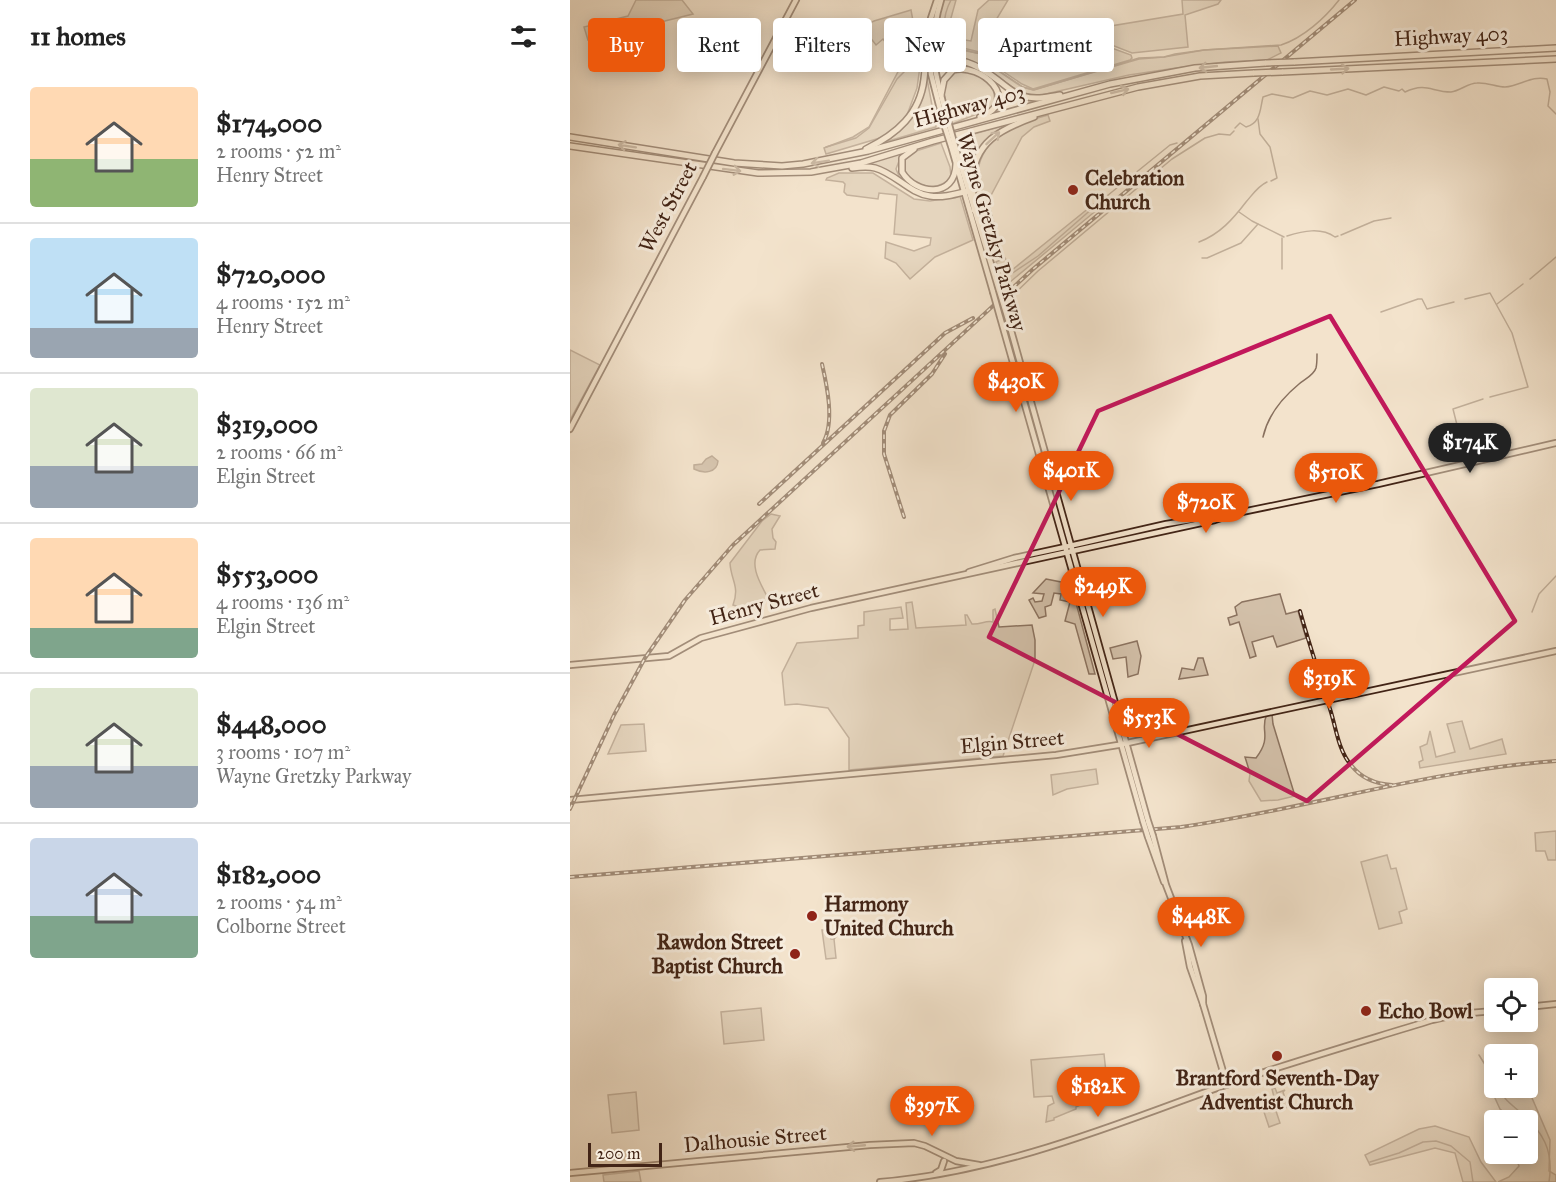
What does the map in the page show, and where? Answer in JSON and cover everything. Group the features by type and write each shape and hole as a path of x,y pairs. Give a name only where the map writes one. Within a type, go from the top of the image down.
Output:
{"highway":[{"name":"Highway 403","path":"570,137 734,163 782,166 839,158 1110,84 1184,70 1266,63 1556,48"},
{"name":"Highway 403","path":"570,146 758,173 798,173 861,163 1064,106 1163,82 1200,76 1556,59"},
{"path":"966,61 991,74 1020,96 1035,99 1080,93"},
{"path":"941,95 942,83 946,76 960,68 981,75 995,85 998,92 999,102 994,110 954,128"},
{"path":"839,158 885,140 902,127 909,119 922,92 924,72"},
{"path":"974,210 973,172 987,143 1007,127 1064,106"},
{"path":"933,141 910,151 902,158 900,167 907,179 927,189 943,188 954,177 956,164"},
{"path":"832,169 874,168 888,173 916,192 930,196 941,197 966,191"}],"main road":[{"name":"West Street","path":"570,429 796,0"},
{"name":"Wayne Gretzky Parkway","path":"934,18 939,0"},
{"name":"Wayne Gretzky Parkway","path":"936,18 939,0"},
{"name":"Wayne Gretzky Parkway","path":"934,72 946,121"},
{"name":"Wayne Gretzky Parkway","path":"934,72 1066,550 1150,837 1185,941 1190,967 1227,1085"},
{"name":"Wayne Gretzky Parkway","path":"953,146 956,164 974,210 1007,316 1073,548 1124,743"},
{"name":"Henry Street","path":"570,666 669,656 701,638 811,608 1073,548 1215,520 1237,513 1378,484 1556,443"},
{"name":"Elgin Street","path":"570,800 1056,755 1124,743 1556,651"},
{"path":"1538,1006 1556,1004"},
{"path":"880,1182 931,1176 1033,1152 1227,1085 1432,1020 1458,1014 1484,1012"},
{"name":"Dalhousie Street","path":"570,1173 914,1143 963,1163 984,1165"},
{"path":"940,1154 946,1173"},
{"path":"931,1176 941,1170 944,1161"}],"highlighted area":[{"path":"1330,316 1515,621 1307,801 989,637 1098,411"}],"shaded area":[{"path":"636,0 682,0 693,14 665,21 665,18 620,18 628,16"},
{"path":"943,0 956,0 951,18 938,18"},
{"path":"989,0 1008,0 997,18 978,18 978,52 966,49 966,40 971,41 978,10"},
{"path":"1182,0 1221,0 1218,4 1185,15 1188,47 1132,53 1114,46 1114,26 1183,14"},
{"path":"911,10 912,18 884,18"},
{"path":"884,18 884,40 876,45 872,40 872,22"},
{"path":"588,26 588,40 584,27"},
{"path":"1278,46 1281,53 1267,60 1225,62 1129,75 1037,96 1019,92 991,72 1000,72 1022,87 1033,90 1095,72 1114,72 1114,66 1139,59 1204,50"},
{"path":"1114,49 1131,55 1130,60 1114,65"},
{"path":"966,51 978,53 978,64 967,59"},
{"path":"898,72 919,72 917,88 907,115 890,135 826,154 824,148 853,137 869,127"},
{"path":"955,72 964,72 986,80 994,92 992,108 952,124 944,94 946,81"},
{"path":"1004,72 1090,72 1033,89"},
{"path":"926,73 936,127 885,142 903,128 909,120"},
{"path":"1048,115 1050,121 1034,127 1022,137 988,201 997,235 986,237 978,210 976,182 983,155 990,144 1001,134 1023,123"},
{"path":"1006,125 989,139 979,153 970,191 956,139"},
{"path":"941,143 950,167 951,177 946,182 934,186 921,185 904,173 904,158 913,152"},
{"path":"902,153 896,169 901,181 883,169 862,163"},
{"path":"839,173 873,173 914,199 930,201 960,196 973,240 935,257 910,279 896,263 885,258 886,242 914,251 930,245 931,238 894,234 897,195 879,193 878,199 847,195 844,192 843,182 826,180"},
{"path":"1100,199 1104,204 1004,287 996,262 1005,258 1012,270"},
{"path":"570,350 600,365 570,420"},
{"path":"712,456 718,461 713,470 702,472 694,469 694,465 702,464"},
{"path":"771,514 780,516 772,529 776,542 775,549 760,550 755,562 757,575 769,600 750,604 752,611 733,605 736,593 730,563 762,521"},
{"path":"1046,579 1071,584 1095,674 1089,674 1075,624 1065,621 1070,602 1060,600 1061,594 1054,593 1051,605 1045,607 1046,616 1039,618 1029,600 1033,598 1035,602 1042,601 1044,594 1033,593"},
{"path":"1280,594 1286,614 1298,611 1306,638 1277,647 1273,636 1252,642 1256,656 1250,658 1239,622 1230,625 1228,618 1237,615 1235,607 1242,602"},
{"path":"912,602 916,628 966,625 965,615 972,624 993,622 993,610 995,609 999,627 1032,625 1035,660 1003,756 849,770 849,738 828,708 797,704 785,705 782,673 797,643 858,638 858,626 864,625 864,612 901,607 903,618 890,619 890,630 908,629 906,603"},
{"path":"1137,641 1141,656 1138,674 1128,677 1126,657 1113,659 1110,648"},
{"path":"1198,658 1203,658 1208,675 1179,679 1182,668 1194,670"},
{"path":"1267,714 1272,714 1295,796 1261,801 1249,781 1250,773 1245,757 1256,758 1261,750 1265,739 1264,725"},
{"path":"1462,721 1470,749 1502,739 1506,754 1420,768 1419,762 1423,760 1420,747 1427,744 1430,731 1436,757 1455,752 1447,724"},
{"path":"644,724 646,751 608,754 621,725"},
{"path":"1096,769 1098,784 1067,789 1053,795 1051,775"},
{"path":"1556,831 1556,860 1548,860 1545,851 1536,851 1535,833"},
{"path":"1387,855 1391,869 1396,868 1407,909 1399,912 1402,923 1379,929 1361,862"},
{"path":"822,930 828,930 831,939 834,939 836,958 826,959"},
{"path":"761,1008 764,1040 724,1044 721,1012"},
{"path":"1104,1054 1108,1091 1083,1092 1086,1102 1046,1122 1048,1106 1054,1103 1052,1096 1034,1097 1031,1060"},
{"path":"1275,1088 1277,1093 1285,1090 1283,1092 1288,1107 1279,1110 1277,1101 1271,1102 1270,1099 1274,1097 1272,1089"},
{"path":"636,1092 639,1130 612,1133 608,1095"},
{"path":"1495,1098 1532,1098 1537,1110 1501,1110"},
{"path":"1274,1105 1280,1123 1269,1127 1263,1109"},
{"path":"1538,1112 1550,1140 1549,1171 1556,1175 1556,1182 1498,1182 1509,1177 1519,1166 1518,1164 1538,1164"},
{"path":"1435,1126 1469,1137 1481,1162 1496,1182 1463,1182 1455,1153 1435,1148 1370,1165 1365,1155 1419,1129"},
{"path":"639,1171 641,1182 604,1182 603,1175"}],"waterway":[{"path":"951,0 944,23 948,46 981,54 989,64 1023,87 1034,90 1139,58 1164,57 1204,50 1281,45 1313,27 1339,0"},
{"path":"826,147 856,138 869,128 897,79 904,72"},
{"path":"1235,128 1240,123 1246,127 1255,122 1263,97 1272,94 1293,98 1310,91 1327,95 1348,89 1366,95 1384,87 1399,91 1402,89 1405,92 1419,88 1451,92 1474,83 1505,87 1542,78 1547,79 1550,92 1548,106 1556,114"},
{"path":"1258,119 1260,134 1270,147 1277,178 1271,181"},
{"path":"1006,302 1038,271 1172,159 1205,138 1219,134 1230,135 1234,131"},
{"path":"1011,274 1038,256 1170,145 1177,143"},
{"path":"1199,242 1213,235 1225,225 1256,190 1267,182"},
{"path":"1239,212 1284,237"},
{"path":"1341,235 1374,221 1391,218"},
{"path":"1202,258 1241,243 1258,224"},
{"path":"1287,236 1312,231 1338,236"},
{"path":"1282,238 1282,269"},
{"path":"1530,279 1556,257"},
{"path":"1497,304 1523,284"},
{"path":"1465,299 1490,293 1512,333 1528,387 1490,397"},
{"path":"1381,312 1418,299 1422,299 1427,309 1454,302"},
{"path":"1263,437 1268,421 1281,401 1315,370 1317,354"},
{"path":"1457,458 1459,433 1453,409 1483,399"},
{"path":"1532,612 1539,594 1556,576"},
{"path":"1479,1055 1484,1063"},
{"path":"1505,1098 1541,1134 1550,1160 1549,1182"},
{"path":"1370,1162 1399,1153 1423,1142 1436,1141 1451,1146 1470,1162 1473,1182"}],"railway":[{"path":"570,809 614,715 645,658 685,600 733,545 1032,270 1355,0"},
{"path":"759,504 945,333 973,318"},
{"path":"904,517 884,454 884,431 890,415 932,374 945,354"},
{"path":"822,364 828,393 829,415 829,425 823,443"},
{"path":"1300,611 1343,752 1355,770 1364,777 1392,785"},
{"path":"570,877 1181,827 1415,781 1556,761"}],"place":[{"name":"Celebration Church","path":"1073,190"},
{"name":"Harmony United Church","path":"812,916"},
{"name":"Rawdon Street Baptist Church","path":"795,954"},
{"name":"Echo Bowl","path":"1366,1011"},
{"name":"Brantford Seventh-Day Adventist Church","path":"1277,1056"}]}
